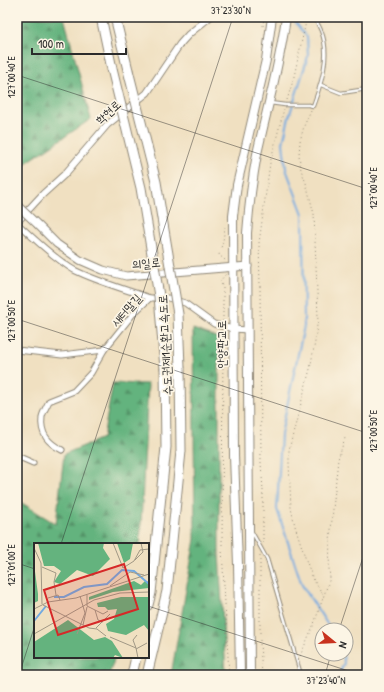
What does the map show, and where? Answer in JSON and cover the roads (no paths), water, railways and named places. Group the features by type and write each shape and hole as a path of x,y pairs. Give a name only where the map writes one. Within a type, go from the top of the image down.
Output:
{"highway":[{"name":"수도권제1순환고속도로","path":"100,17 141,188 158,296 165,369 166,447 149,601"},
{"name":"수도권제1순환고속도로","path":"115,17 156,182 178,314 181,451 167,591 147,675"},
{"path":"132,675 136,658"}],"main road":[{"name":"안양판교로","path":"240,675 234,456 233,216 237,185 269,43 272,17"},
{"path":"250,675 247,233 251,187 257,153 284,39 286,17"},
{"name":"의일로","path":"17,205 57,244 80,260 102,270 126,276 248,266"}],"street":[{"name":"학현로","path":"17,222 43,194 65,174 107,125 147,94 188,34 210,17"},
{"path":"17,222 43,247 74,270 103,282 150,298"},
{"name":"새터말길","path":"62,450 52,445 43,433 42,416 49,401 74,391 91,374 104,350 133,314 150,298 168,298 185,303 214,324 233,330 248,330"},
{"path":"17,350 62,355 104,350"},
{"path":"17,456 33,463"}],"lane":[{"path":"270,103 284,106 313,106 321,85 326,48 320,25 313,17"},
{"path":"321,85 341,93 367,89"},
{"path":"250,526 267,559 300,675"}],"waterway":[{"path":"291,17 307,37 308,56 289,117 283,143 286,169 303,214 304,326 281,434 277,509 302,585 326,622"},
{"path":"339,675 344,662"}]}
